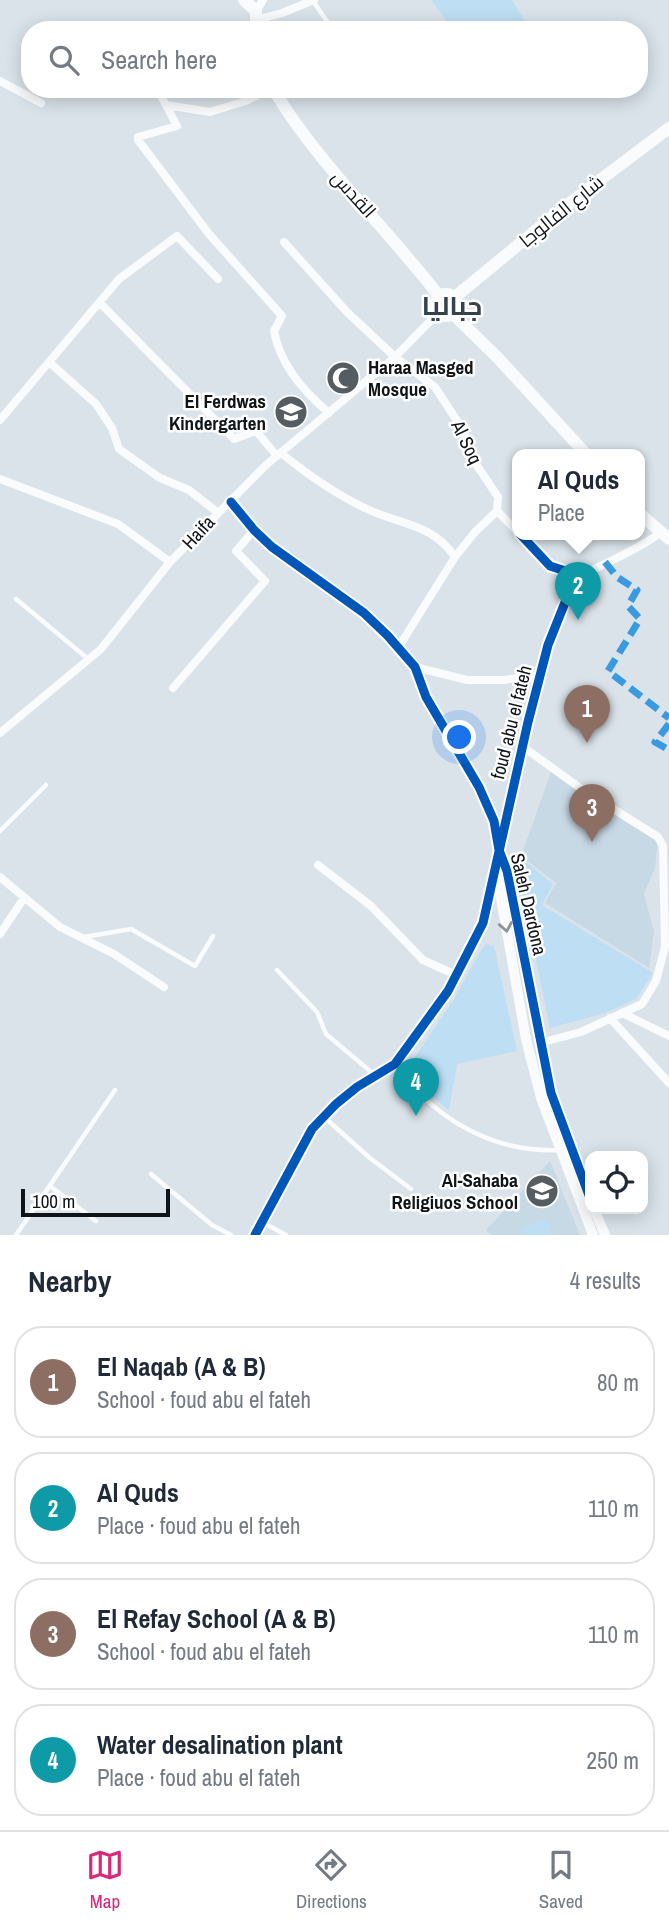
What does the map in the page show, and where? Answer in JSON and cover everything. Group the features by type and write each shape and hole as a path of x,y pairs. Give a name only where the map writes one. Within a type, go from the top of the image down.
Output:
{"main road":[{"path":"244,0 258,15"},
{"name":"القدس","path":"277,98 315,152 403,249 439,296"},
{"name":"شارع الفالوجا","path":"455,298 584,191 669,128"},
{"path":"449,294 455,298 458,304 453,314 443,316 438,313 435,302 439,296 449,294"},
{"path":"453,314 498,358 581,449"},
{"path":"645,518 665,536"}],"street":[{"path":"258,15 314,1"},
{"path":"0,81 21,92"},
{"path":"32,98 41,103"},
{"path":"162,98 177,126 138,137 138,140 209,234 282,316 274,331 284,362 315,402 329,413"},
{"path":"166,104 210,112 252,98"},
{"path":"0,420 119,279 177,236 218,279"},
{"name":"Al Soq","path":"284,242 347,312 395,357 435,387 463,430 474,461 498,497 497,511 512,527"},
{"path":"100,303 234,439 256,432 279,454 320,484 368,510 430,532 446,543 455,557"},
{"name":"Haifa","path":"0,733 101,649 170,562 217,512 231,502 279,454 395,357 438,313"},
{"path":"48,362 96,404 112,428 119,449 160,478 189,489 217,512"},
{"path":"0,479 118,524 170,562"},
{"name":"Saleh Dardona","path":"231,502 272,547 364,613 415,667 426,697 479,787 494,821 500,855 507,871 551,1093 565,1150 593,1235"},
{"path":"398,648 455,557 497,511"},
{"path":"173,688 265,581 236,551 254,530"},
{"path":"581,576 605,562 665,536"},
{"name":"Al Soq","path":"525,540 550,566 581,576"},
{"name":"foud abu el fateh","path":"255,1235 312,1129 357,1087 395,1063 448,991 483,923 522,746 548,645 566,600 581,576"},
{"path":"415,667 467,680 503,680 540,675"},
{"path":"522,746 580,788 661,839 665,882 666,947 656,981 642,1004 581,1032 540,1043"},
{"name":"Saleh Dardona","path":"500,855 497,876 526,1039 541,1098 585,1188"},
{"path":"318,864 371,906 423,960 457,975"},
{"path":"0,877 60,928 114,954 164,987"},
{"path":"0,934 24,898"},
{"path":"622,1013 669,1036"},
{"path":"610,1018 669,1083"},
{"path":"596,1214 604,1235"}],"lane":[{"path":"314,1 327,21"},
{"path":"16,599 88,658"},
{"path":"0,831 47,785"},
{"path":"79,938 131,929 195,966 213,936"},
{"path":"277,970 317,1012 326,1034 377,1076"},
{"path":"395,1063 410,1085 460,1126 482,1138 540,1151 565,1150"},
{"path":"16,1235 115,1090"},
{"path":"324,1117 378,1164 411,1188"},
{"path":"151,1174 212,1225 231,1235"},
{"path":"50,1186 96,1221"},
{"path":"262,1222 286,1235"}],"shaded area":[{"path":"431,0 512,0 525,21 447,21"},
{"path":"551,772 658,839 655,868 644,894 654,931 649,968 545,903 556,883 521,856"},
{"path":"522,859 553,884 542,905 653,973 636,999 605,1013 550,1028 517,867"},
{"path":"486,944 494,946 517,1051 457,1064 449,1110 411,1080 405,1072 454,999"},
{"name":"Al-Sahaba Religiuos School","path":"550,1161 580,1235 491,1235 486,1230"},
{"path":"546,1219 552,1235 522,1235 520,1229"}],"marked path":[{"path":"605,562 617,577 637,590 628,606 640,619 608,671 669,718"},
{"path":"669,724 655,742 669,750"}],"cycle path":[{"path":"231,502 272,547 364,613 415,667 426,697 479,787 494,821 499,850 507,871 551,1093 585,1185"},
{"path":"255,1235 312,1129 357,1087 395,1064 448,991 483,923 548,645 566,600 581,576 550,566 526,540"}],"place":[{"name":"Haraa Masged Mosque","path":"343,378"},
{"name":"El Ferdwas Kindergarten","path":"291,412"},
{"name":"Al Quds","path":"578,620"},
{"name":"El Naqab (A & B)","path":"587,743"},
{"name":"El Refay School (A & B)","path":"592,842"},
{"name":"Water desalination plant","path":"416,1116"},
{"name":"Al-Sahaba Religiuos School","path":"542,1191"}],"district":[{"name":"جباليا","path":"452,306"}]}
